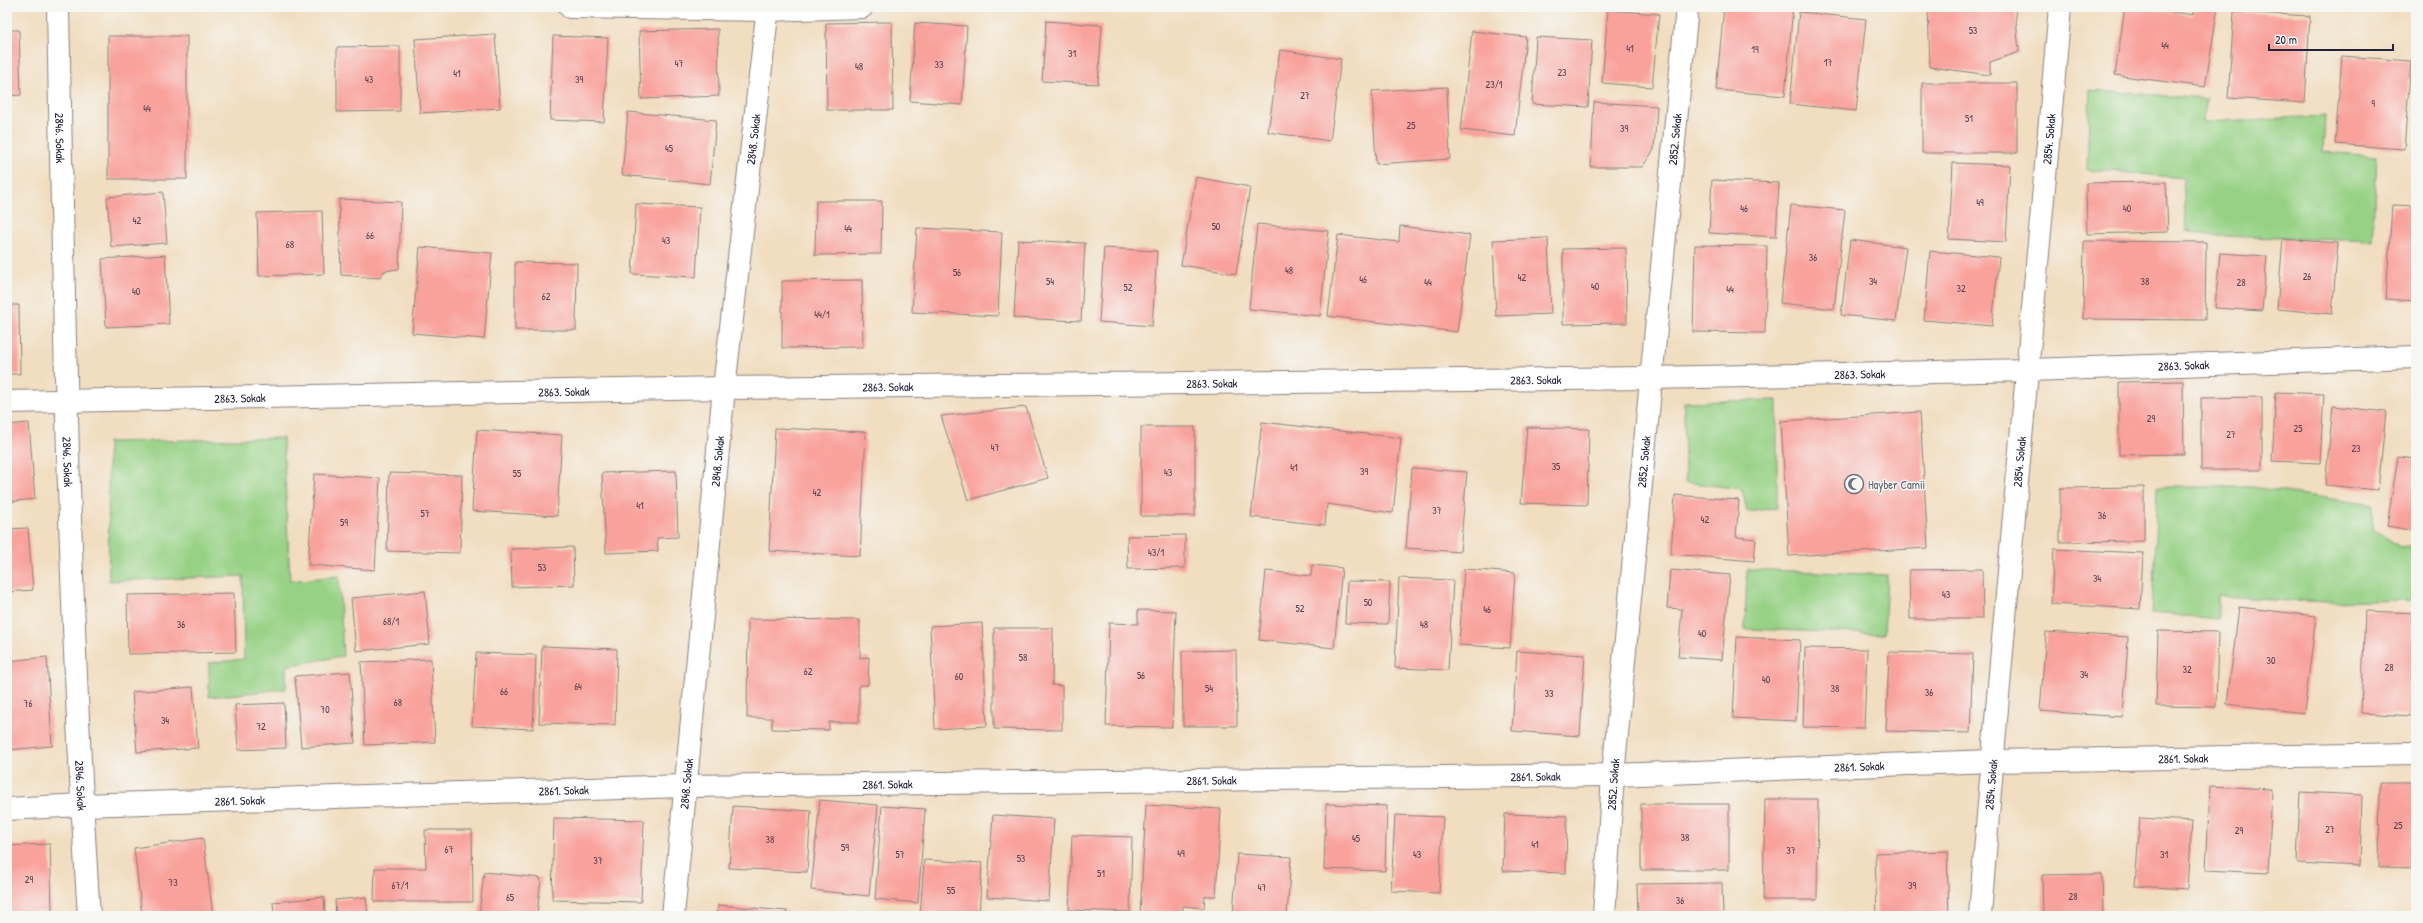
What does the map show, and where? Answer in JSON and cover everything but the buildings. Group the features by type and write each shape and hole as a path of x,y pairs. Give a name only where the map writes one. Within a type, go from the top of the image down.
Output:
{"street":[{"name":"2846. Sokak","path":"58,7 66,400 82,805 89,916"},
{"path":"570,7 768,9 862,7"},
{"name":"2852. Sokak","path":"1604,916 1613,775 1650,378 1687,7"},
{"name":"2854. Sokak","path":"1980,916 1992,761 2029,370 2060,7"},
{"name":"2848. Sokak","path":"673,916 684,786 724,388 768,9"},
{"name":"2863. Sokak","path":"7,402 724,388 1650,378 2029,370 2416,357"},
{"name":"2861. Sokak","path":"7,809 82,805 684,786 1613,775 1992,761 2416,754"}],"green space":[{"path":"2090,90 2207,99 2203,122 2325,116 2323,152 2377,156 2372,241 2219,236 2186,230 2183,178 2087,169"},
{"path":"1777,400 1777,508 1747,512 1742,489 1685,482 1684,402"},
{"path":"283,438 290,581 339,576 343,656 286,666 286,689 209,697 209,663 244,659 243,576 109,581 108,442"},
{"path":"2157,487 2252,487 2373,505 2372,528 2400,547 2416,545 2416,600 2326,602 2218,596 2218,619 2152,613"},
{"path":"1747,569 1887,575 1884,634 1745,629"}],"place":[{"name":"Hayber Camii","path":"1854,484"}]}
